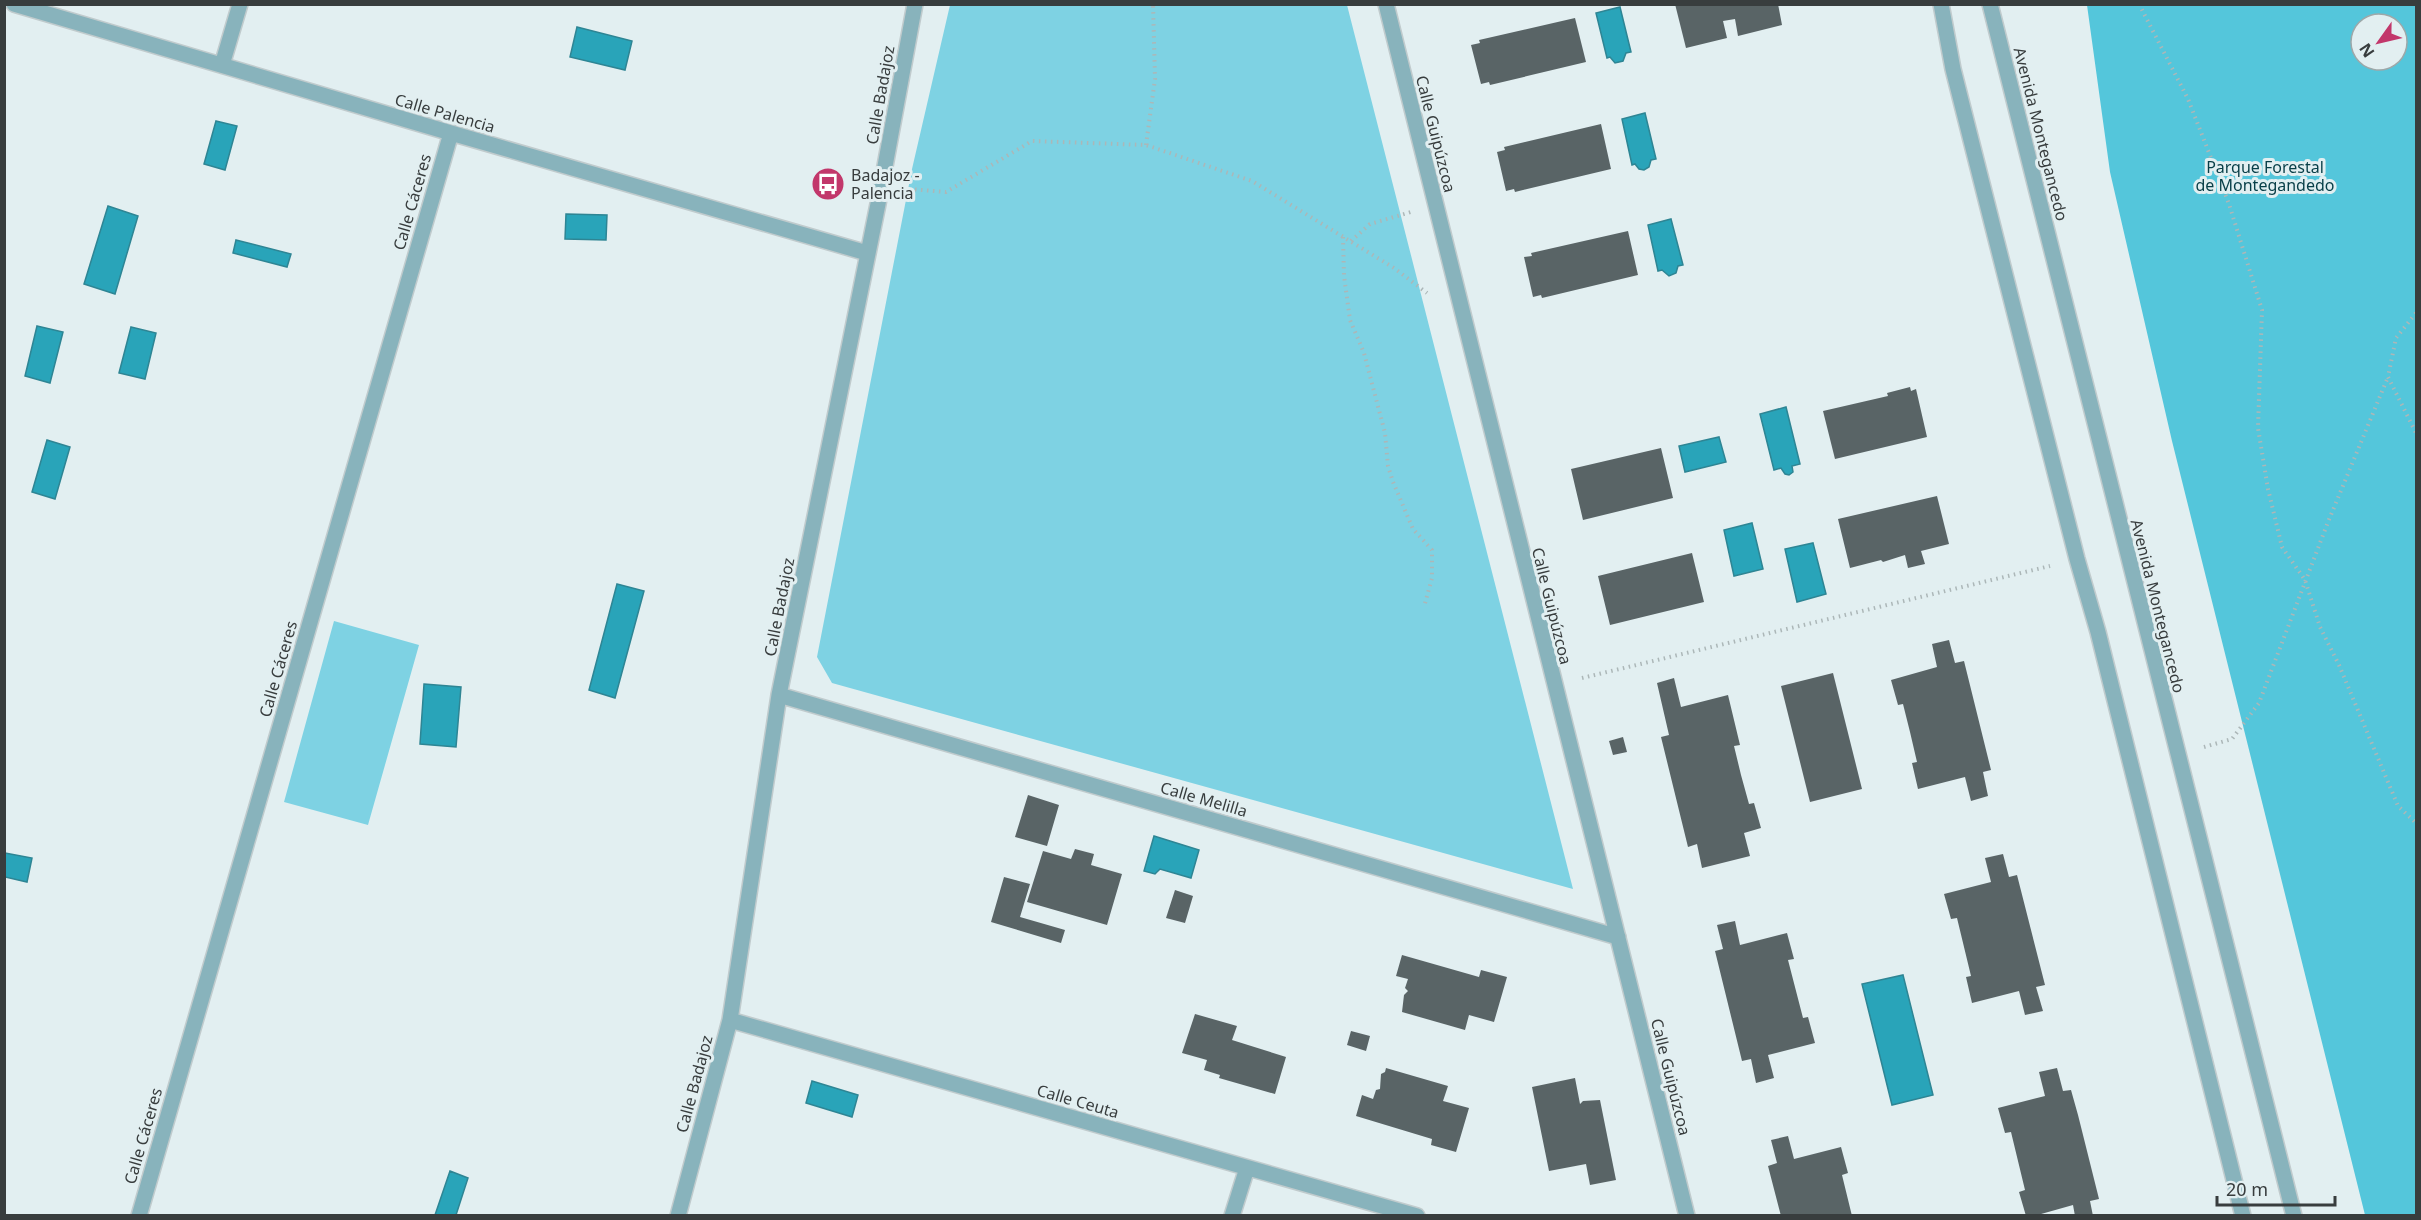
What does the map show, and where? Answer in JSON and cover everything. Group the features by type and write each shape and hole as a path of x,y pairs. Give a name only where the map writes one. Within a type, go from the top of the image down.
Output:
{"street":[{"name":"Calle Palencia","path":"14,4 451,133 867,252"},
{"path":"222,65 240,4"},
{"name":"Calle Badajoz","path":"678,1215 730,1020 780,695 915,4"},
{"name":"Calle Guipúzcoa","path":"1386,4 1553,685 1687,1215"},
{"path":"1941,4 1953,69 2077,559 2098,632 2243,1215"},
{"name":"Avenida Montegancedo","path":"1990,4 2294,1215"},
{"name":"Calle Cáceres","path":"139,1215 451,133"},
{"name":"Calle Melilla","path":"780,695 1618,937"},
{"name":"Calle Ceuta","path":"730,1020 1417,1215"},
{"path":"1232,1215 1247,1168"}],"path":[{"path":"1146,145 1155,79 1153,4"},
{"path":"2139,4 2192,110 2229,204 2262,310 2258,428 2268,489 2282,547 2305,580 2320,627 2339,665 2398,806 2416,823"},
{"path":"881,187 946,192 1032,141 1146,145 1252,181 1395,268 1463,320"},
{"path":"1351,241 1370,224 1401,214"},
{"path":"1343,237 1344,276 1350,320 1364,353 1385,433 1388,466 1397,495 1413,529 1432,550 1432,578 1424,607"},
{"path":"2177,753 2232,740 2259,703 2305,580 2388,377 2396,338 2416,313"},
{"path":"2388,377 2416,433"},
{"path":"1553,685 2077,559"}],"shaded area":[{"path":"950,5 1347,5 1573,889 832,683 817,657 912,169"},
{"path":"1620,7 1631,52 1626,53 1623,61 1615,63 1610,57 1607,58 1596,13"},
{"path":"577,27 632,41 625,70 570,57"},
{"path":"1645,113 1656,159 1651,160 1649,167 1644,170 1639,169 1635,164 1632,165 1622,119"},
{"path":"216,121 237,126 225,170 204,164"},
{"path":"108,206 138,216 115,294 84,284"},
{"path":"566,214 607,215 606,240 565,239"},
{"path":"1671,219 1683,265 1678,266 1676,273 1669,276 1662,270 1658,271 1648,225"},
{"path":"236,240 291,254 287,267 233,253"},
{"path":"37,326 63,332 50,383 25,376"},
{"path":"131,327 156,333 145,379 119,373"},
{"path":"1786,407 1800,464 1792,466 1793,472 1789,475 1785,474 1781,468 1774,470 1760,414"},
{"path":"1719,437 1726,462 1685,472 1679,446"},
{"path":"47,440 70,447 55,499 32,492"},
{"path":"1752,523 1763,569 1734,576 1724,530"},
{"path":"1813,543 1826,594 1797,602 1785,549"},
{"path":"617,584 644,591 615,698 589,690"},
{"path":"334,621 419,645 368,825 284,802"},
{"path":"424,684 461,687 456,747 420,744"},
{"path":"1154,836 1199,850 1191,878 1160,869 1155,874 1144,871"},
{"path":"5,853 32,858 27,882 5,877"},
{"path":"1903,975 1933,1095 1892,1105 1862,984"},
{"path":"812,1081 858,1095 852,1117 806,1103"},
{"path":"450,1171 468,1178 456,1215 435,1215"}],"green space":[{"name":"Parque Forestal de Montegandedo","path":"2087,5 2416,5 2416,1215 2365,1215 2172,441 2110,172"}],"building":[{"path":"1675,4 1778,4 1782,25 1738,36 1735,19 1723,21 1727,38 1686,48"},
{"path":"1575,18 1586,62 1490,85 1489,82 1481,84 1471,45 1480,43 1479,40"},
{"path":"1601,124 1611,169 1515,192 1514,189 1506,191 1497,152 1505,150 1504,147"},
{"path":"1628,231 1638,275 1542,298 1541,295 1533,297 1524,257 1532,256 1531,253"},
{"path":"1910,387 1911,391 1916,389 1927,437 1835,459 1823,411 1888,396 1887,393"},
{"path":"1661,448 1673,498 1583,520 1571,469"},
{"path":"1937,496 1949,544 1921,551 1925,564 1908,568 1905,555 1850,568 1838,519"},
{"path":"1692,553 1704,602 1610,625 1598,576"},
{"path":"1949,640 1955,663 1964,661 1991,770 1983,772 1988,796 1971,801 1965,777 1918,789 1912,763 1917,762 1910,732 1903,704 1898,705 1891,680 1937,667 1932,644"},
{"path":"1833,673 1862,789 1810,802 1781,686"},
{"path":"1674,678 1681,707 1728,695 1740,745 1734,746 1741,775 1749,804 1754,803 1761,828 1744,833 1750,856 1702,868 1697,844 1688,847 1661,737 1669,735 1657,683"},
{"path":"1623,737 1627,752 1613,755 1609,741"},
{"path":"1028,795 1059,805 1047,846 1015,837"},
{"path":"1075,849 1094,854 1091,865 1122,874 1107,925 1027,902 1043,851 1071,859"},
{"path":"2003,854 2009,877 2017,875 2045,985 2036,987 2043,1011 2025,1015 2019,991 1972,1003 1966,977 1971,976 1957,918 1951,919 1944,894 1991,882 1985,858"},
{"path":"1004,877 1030,884 1020,917 1065,930 1061,943 991,922"},
{"path":"1175,890 1193,896 1185,923 1166,918"},
{"path":"1735,921 1740,945 1787,933 1794,959 1788,960 1803,1018 1808,1017 1815,1043 1768,1055 1774,1078 1756,1083 1751,1059 1742,1061 1715,951 1723,949 1717,925"},
{"path":"1402,955 1479,977 1481,970 1507,977 1494,1022 1469,1015 1465,1030 1402,1012 1404,995 1408,991 1405,988 1408,979 1396,976"},
{"path":"1195,1014 1237,1026 1232,1040 1286,1057 1275,1094 1219,1078 1220,1075 1204,1070 1207,1060 1182,1053"},
{"path":"1351,1031 1370,1036 1366,1051 1347,1045"},
{"path":"1386,1068 1448,1086 1443,1101 1469,1108 1456,1152 1431,1145 1432,1139 1356,1116 1362,1095 1373,1099 1376,1090 1380,1089 1381,1074"},
{"path":"2057,1068 2063,1091 2071,1090 2099,1199 2090,1201 2093,1216 2075,1216 2073,1205 2034,1216 2026,1216 2019,1192 2025,1190 2011,1132 2005,1133 1998,1108 2045,1096 2039,1072"},
{"path":"1575,1078 1580,1104 1583,1101 1600,1100 1616,1180 1590,1185 1586,1164 1549,1171 1532,1087"},
{"path":"1788,1136 1794,1159 1841,1147 1848,1173 1842,1175 1852,1216 1781,1216 1768,1166 1777,1163 1771,1140"}],"place":[{"name":"Badajoz - Palencia","path":"828,184"}]}
